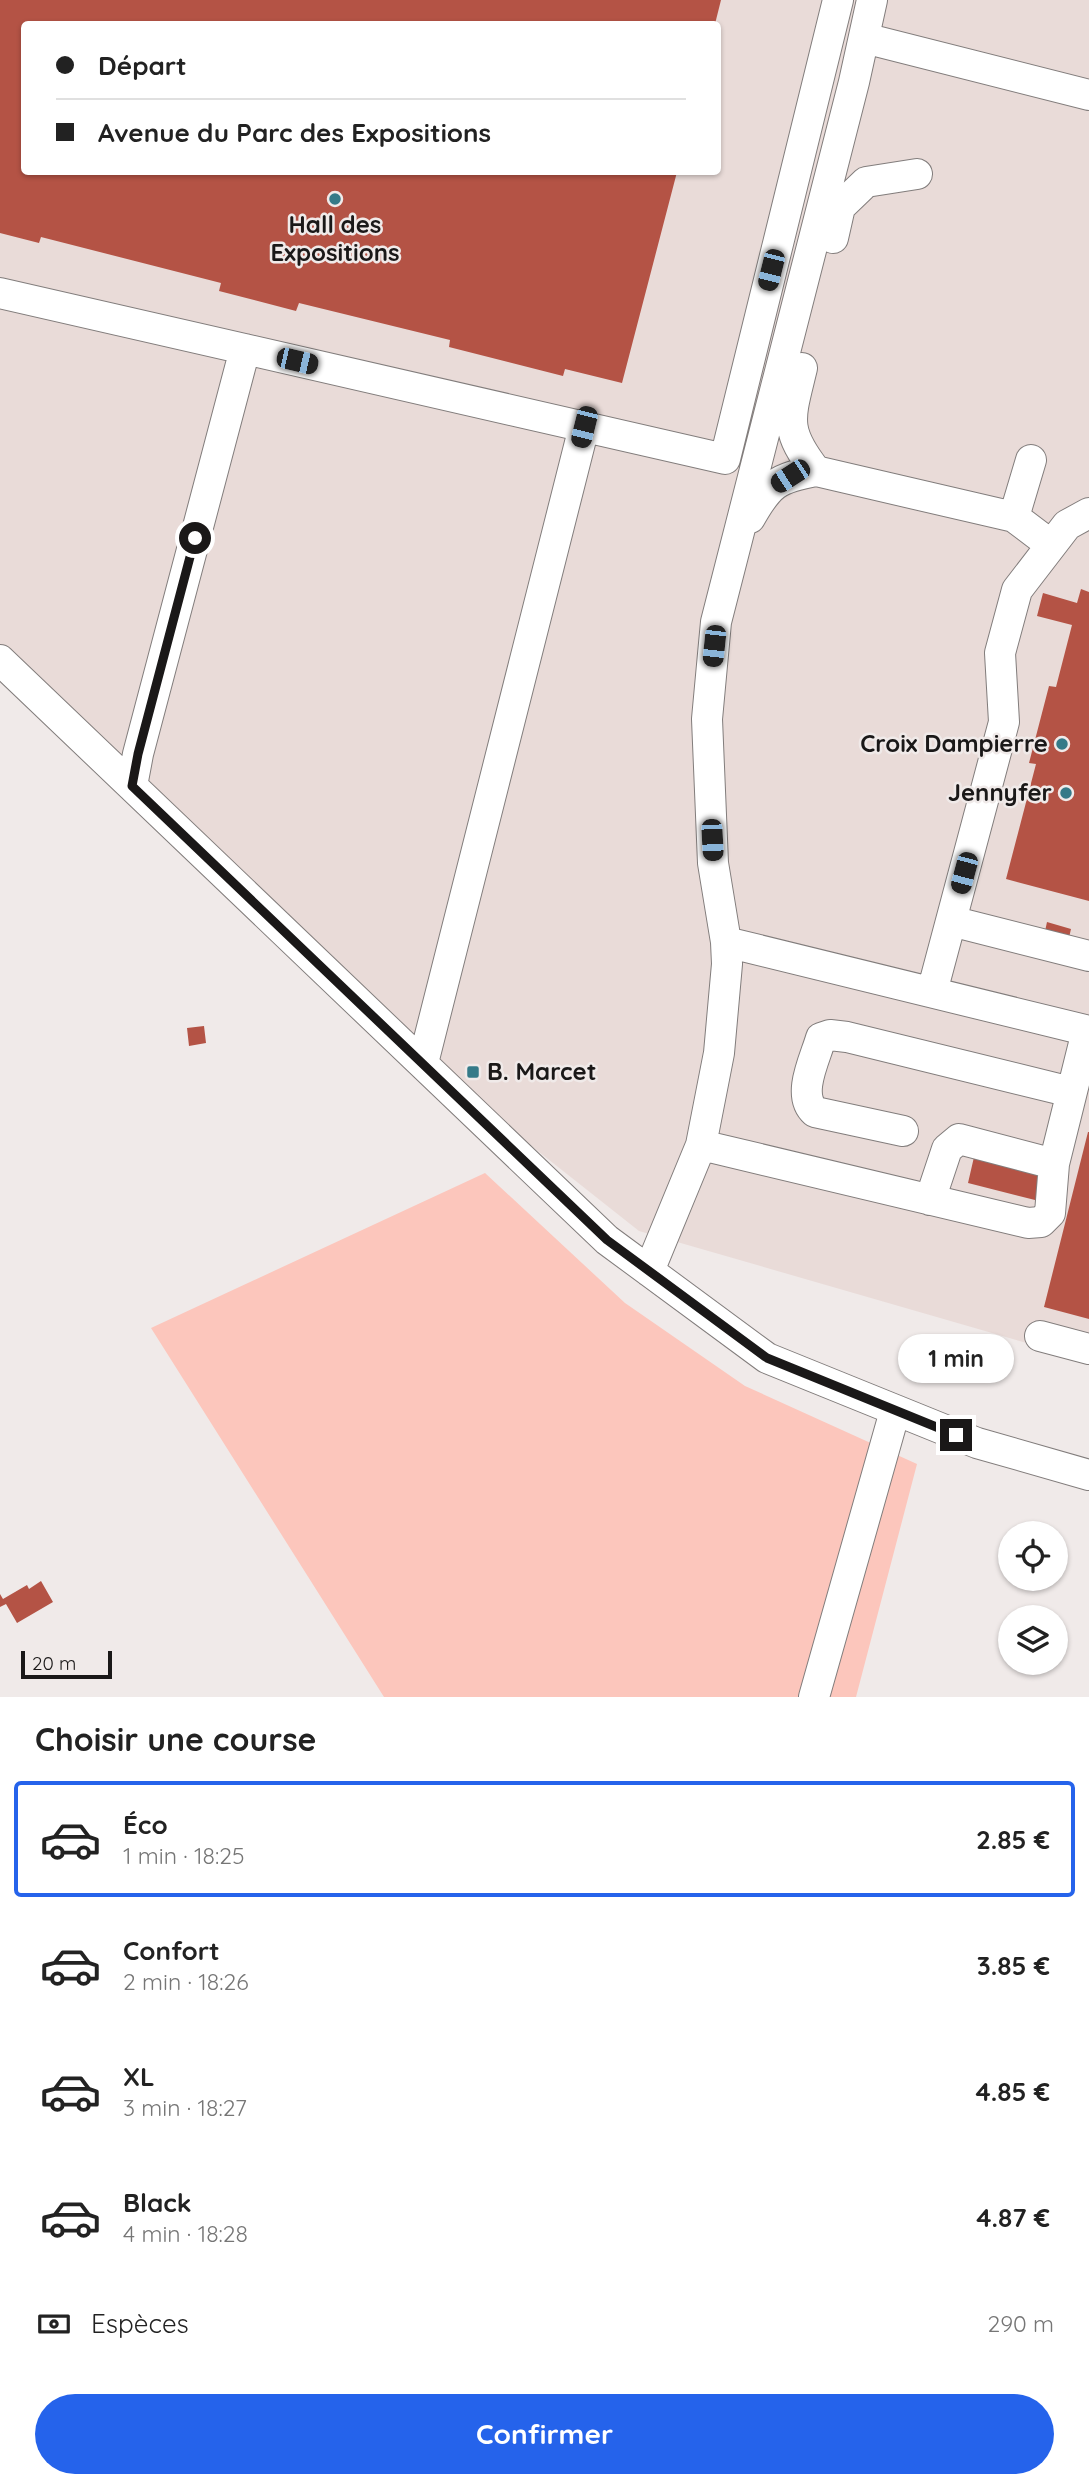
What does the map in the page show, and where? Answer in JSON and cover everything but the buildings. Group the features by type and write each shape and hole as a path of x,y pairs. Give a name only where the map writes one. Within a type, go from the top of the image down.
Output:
{"street":[{"path":"0,293 725,459 838,0"},
{"path":"649,1271 701,1145 719,1053 727,964 713,863 707,719 716,622 872,0"},
{"path":"864,38 1089,95"},
{"path":"816,471 800,450 792,433 793,406 840,207 866,182 917,174"},
{"path":"132,786 138,754 245,349"},
{"path":"423,1063 584,427"},
{"path":"1014,517 1031,460"},
{"path":"737,542 765,492 790,476 816,471 1014,517 1051,545"},
{"path":"932,992 1004,722 1000,653 1017,590 1067,525 1089,513"},
{"path":"0,660 607,1240 767,1358 976,1443 1089,1475"},
{"path":"951,921 1089,956"},
{"path":"701,1145 1028,1223 1041,1222 1050,1213 1054,1164 1088,1031 726,942"},
{"path":"903,1131 815,1112 808,1106 806,1095 821,1038 830,1035 847,1037 1072,1092"},
{"path":"930,1200 947,1149 959,1139 1054,1164"},
{"path":"1040,1336 1089,1349"},
{"path":"814,1697 895,1411"}],"shaded area":[{"path":"0,0 1089,0 1089,1361 639,1231 510,1129 0,652"},
{"path":"485,1173 625,1303 745,1386 917,1464 856,1697 384,1697 151,1328"}],"place":[{"name":"Hall des Expositions","path":"335,199"},
{"name":"Croix Dampierre","path":"1062,744"},
{"name":"Jennyfer","path":"1066,793"},
{"name":"B. Marcet","path":"473,1072"}],"route":[{"path":"195,538 132,786 607,1240 767,1358 956,1435"}]}
